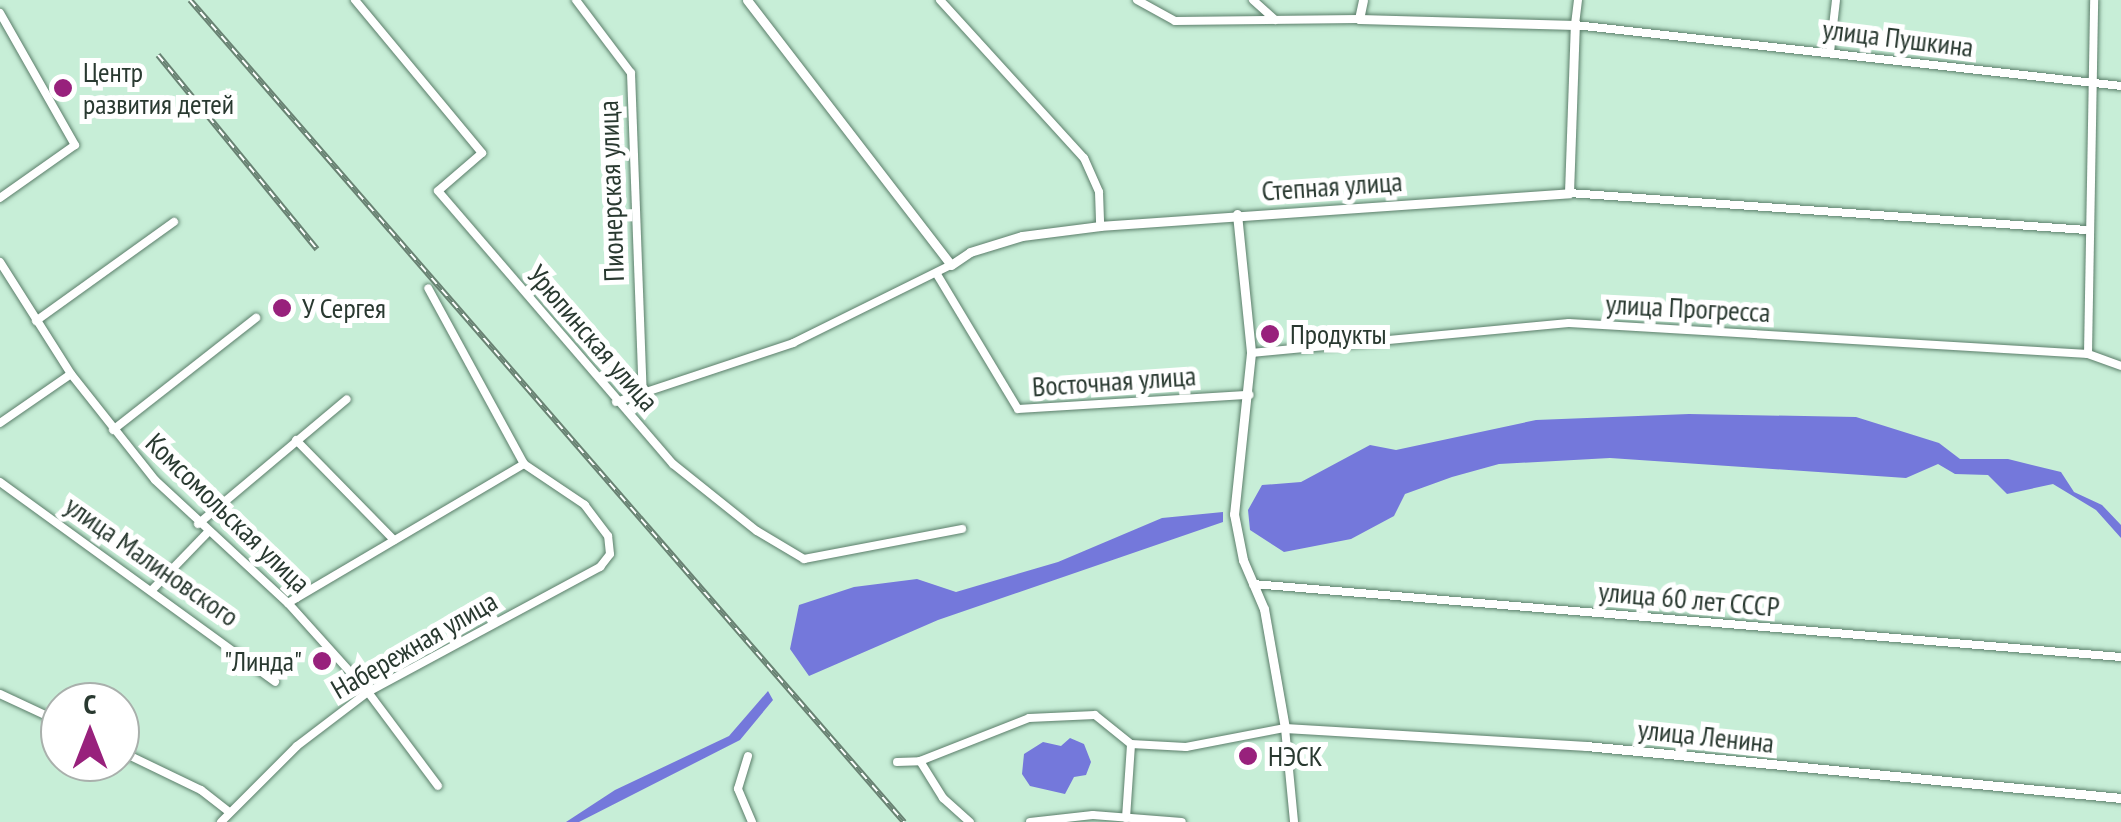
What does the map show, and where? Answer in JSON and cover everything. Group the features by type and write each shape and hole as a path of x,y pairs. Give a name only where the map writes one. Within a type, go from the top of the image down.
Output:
{"street":[{"name":"Урюпинская улица","path":"354,0 482,153 438,191 673,464 789,554 832,558 962,529"},
{"name":"Пионерская улица","path":"576,0 632,72 643,398"},
{"path":"748,0 952,265"},
{"path":"940,0 1084,158 1099,192 1100,226"},
{"name":"улица Пушкина","path":"1138,0 1158,17 1175,22 1359,19 1575,25 2121,86"},
{"path":"1253,0 1275,20"},
{"path":"1359,19 1363,0"},
{"path":"1569,194 1578,0"},
{"path":"1830,52 1836,0"},
{"path":"2088,354 2086,230 2094,0"},
{"path":"0,13 75,145 0,198"},
{"name":"Степная улица","path":"616,402 643,398 793,343 938,276 970,252 1022,236 1100,226 1569,194 2086,230"},
{"path":"1237,214 1251,353 1250,395 1234,514 1274,649 1294,822"},
{"path":"36,320 174,222"},
{"name":"Комсомольская улица","path":"0,262 70,374 113,430 198,524 288,603 368,692 438,786"},
{"name":"Восточная улица","path":"938,276 1018,410 1250,395"},
{"path":"288,603 524,464 428,288"},
{"path":"113,430 256,318"},
{"name":"улица Прогресса","path":"1251,353 1569,323 2088,354 2121,366"},
{"path":"0,423 70,374"},
{"path":"198,524 347,399"},
{"path":"296,440 394,540"},
{"name":"Набережная улица","path":"221,822 298,746 368,692 600,567 610,554 608,536 585,505 524,464"},
{"name":"улица Малиновского","path":"0,482 276,682"},
{"path":"152,590 208,532"},
{"name":"улица 60 лет СССР","path":"1253,584 2121,656"},
{"path":"0,694 40,713"},
{"path":"897,762 920,761 1029,718 1095,716 1131,744 1126,818"},
{"name":"улица Ленина","path":"1131,744 1186,747 1286,728 1586,746 2121,798"},
{"path":"748,756 738,789 752,822"},
{"path":"140,761 201,790 229,812"},
{"path":"920,761 943,798 970,822"},
{"path":"1030,822 1126,818 1182,822"}],"shaded area":[{"path":"1689,414 1856,417 1939,443 1960,459 2008,459 2061,472 2074,492 2102,505 2121,525 2121,538 2096,510 2053,484 2007,494 1988,475 1955,474 1938,464 1906,478 1610,458 1499,464 1452,477 1405,494 1394,516 1351,539 1284,552 1250,530 1248,510 1262,485 1301,482 1370,445 1396,450 1536,420"},
{"path":"1223,512 1223,522 938,620 809,676 790,649 799,605 854,587 917,579 956,592 1058,562 1162,518"},
{"path":"768,691 773,700 740,740 579,822 566,822 615,790 729,736"},
{"path":"1070,738 1084,744 1091,762 1086,775 1074,777 1065,794 1030,786 1022,774 1024,754 1043,742 1061,746"}],"railway":[{"path":"190,0 904,822"},
{"path":"158,55 317,249"}],"place":[{"name":"Центр развития детей","path":"63,88"},
{"name":"У Сергея","path":"282,308"},
{"name":"Продукты","path":"1270,334"},
{"name":"\"Линда\"","path":"322,661"},
{"name":"НЭСК","path":"1248,756"}]}
